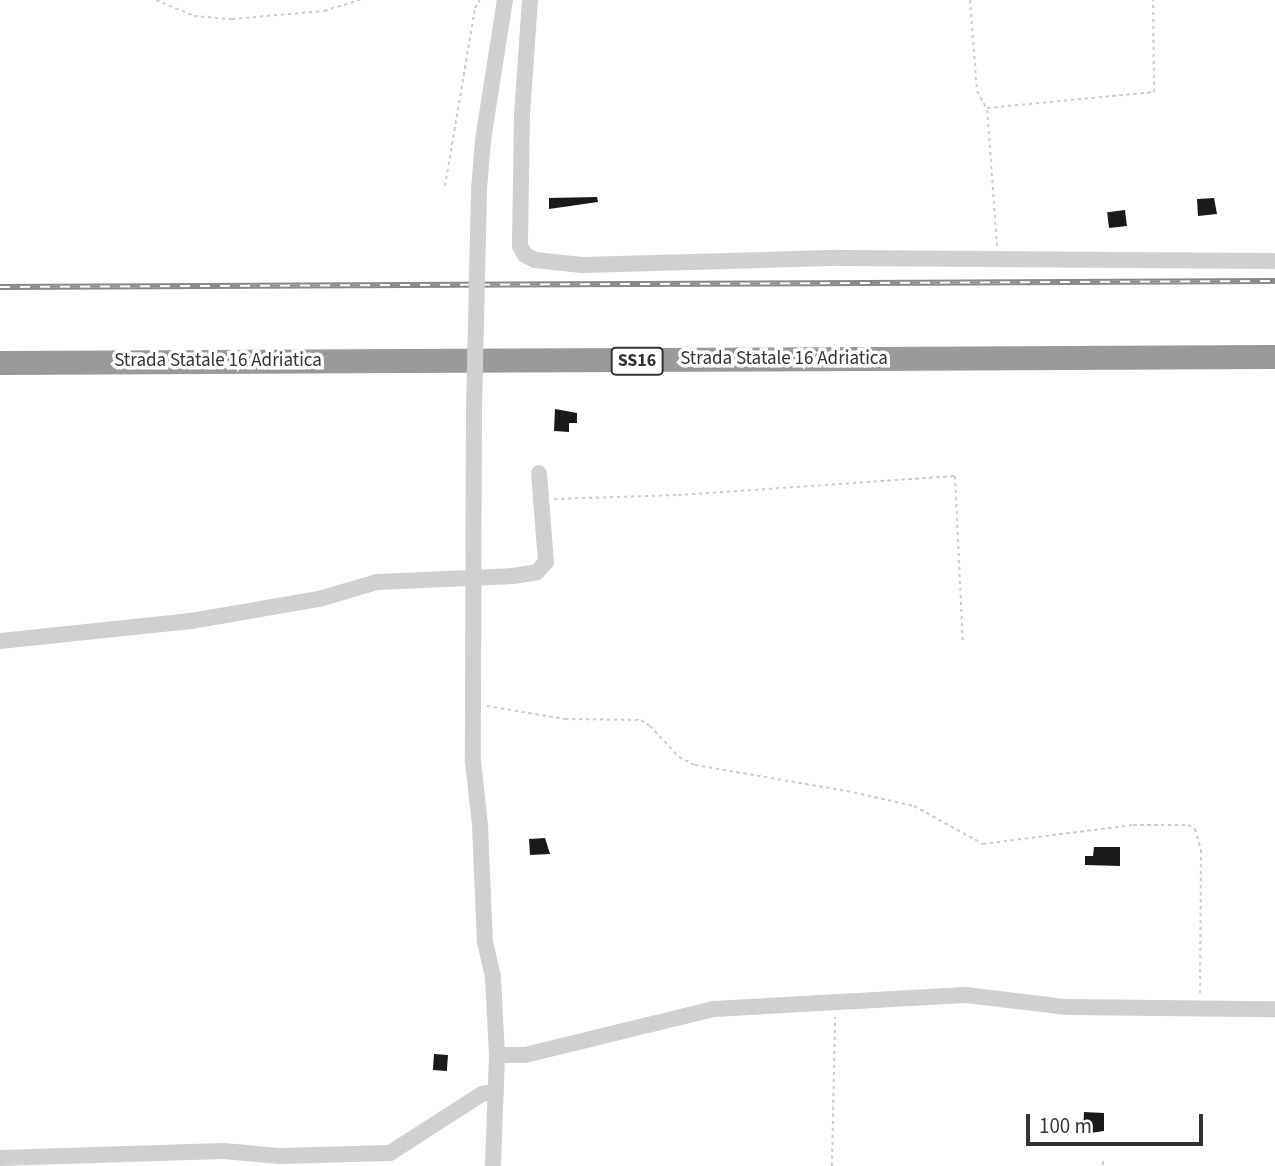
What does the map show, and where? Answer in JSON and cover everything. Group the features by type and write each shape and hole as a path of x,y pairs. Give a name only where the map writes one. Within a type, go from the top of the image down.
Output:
{"highway":[{"name":"Strada Statale 16 Adriatica","path":"0,347 1275,342"},
{"name":"Strada Statale 16 Adriatica","path":"0,363 1275,357"}],"street":[{"path":"492,1166 498,1055 492,977 485,942 480,825 473,761 474,410 479,190 483,140 505,0"},
{"path":"530,0 522,115 520,246 525,255 536,260 582,265 838,258 1275,261"},
{"path":"0,641 191,621 319,599 377,582 513,576 542,568 546,555 539,473"},
{"path":"498,1055 525,1055 714,1009 966,995 1067,1007 1275,1009"},
{"path":"0,1158 223,1151 280,1156 357,1157 390,1153 482,1094 496,1091"}],"path":[{"path":"156,0 194,16 232,19 324,11 360,0"},
{"path":"445,186 475,8 480,0"},
{"path":"971,0 977,91 987,108 998,261"},
{"path":"987,108 1154,92 1153,0"},
{"path":"541,499 678,495 954,476 963,644"},
{"path":"472,702 502,710 565,719 641,720 679,757 695,765 847,791 914,806 983,844 1133,825 1188,825 1195,829 1201,850 1200,1009"},
{"path":"832,1166 836,1002"},
{"path":"1103,1161 1104,1166"}],"building":[{"path":"597,197 598,202 549,209 549,198"},
{"path":"1214,198 1217,214 1198,216 1197,199"},
{"path":"1125,210 1127,226 1109,228 1107,212"},
{"path":"555,409 577,413 577,423 569,423 569,432 554,431"},
{"path":"545,838 550,854 530,855 529,839"},
{"path":"1094,847 1120,847 1120,866 1085,865 1085,856 1093,856"},
{"path":"434,1054 448,1055 447,1071 433,1070"},
{"path":"1084,1112 1104,1113 1104,1131 1083,1134"}],"railway":[{"path":"0,287 1275,281"}]}
